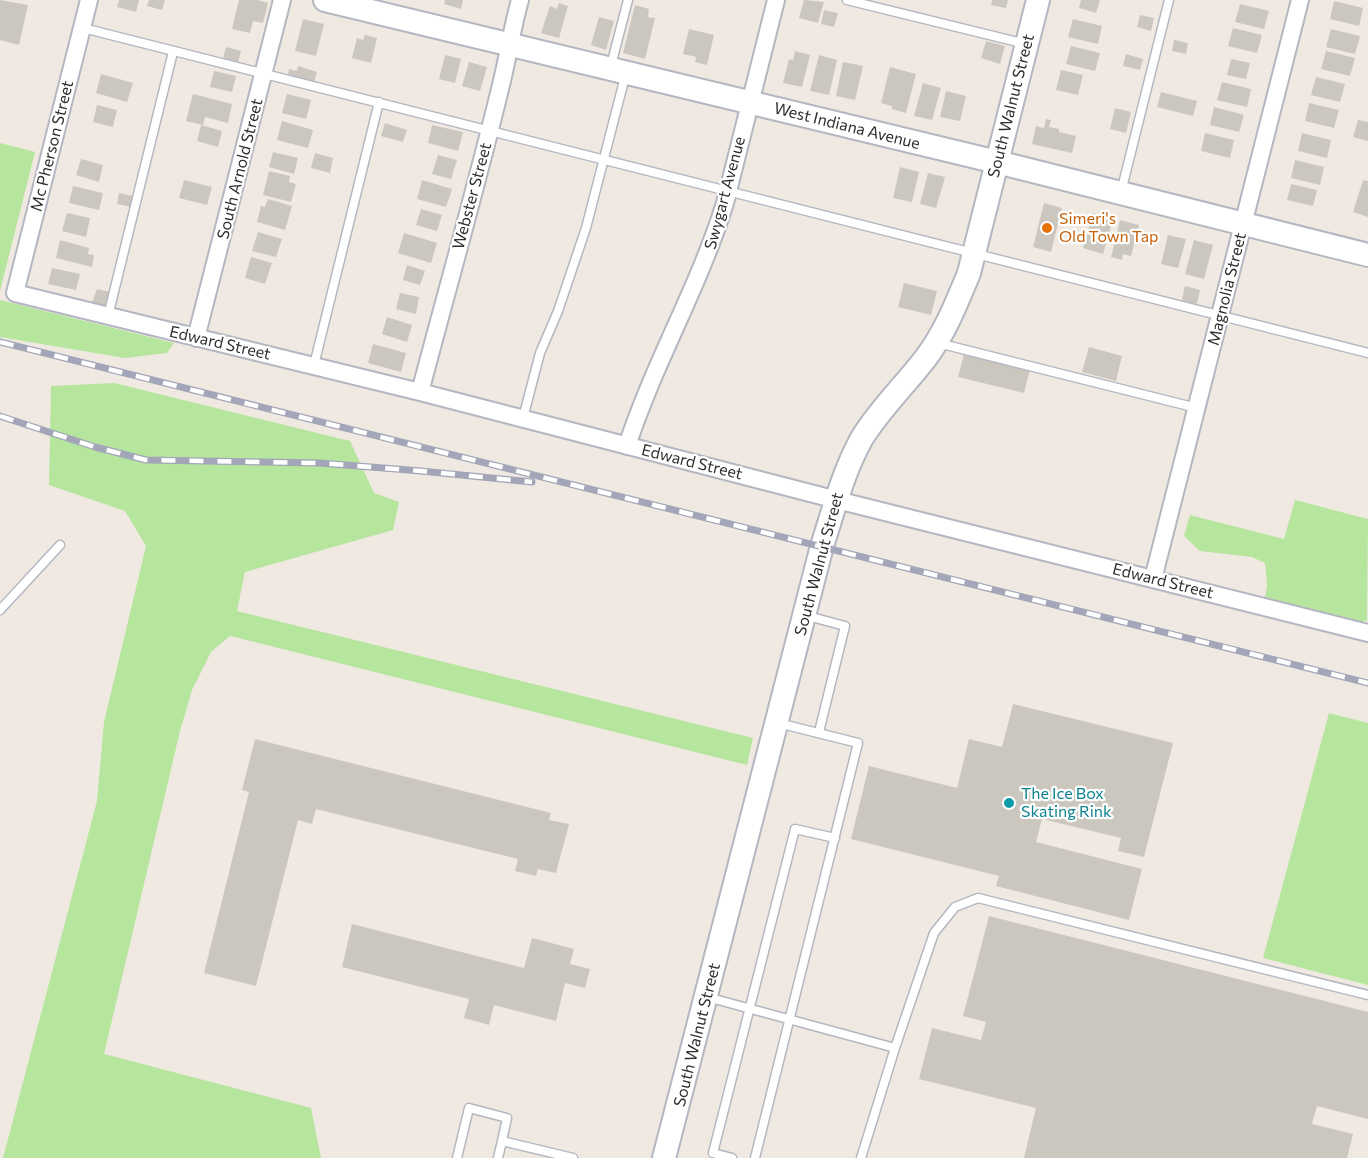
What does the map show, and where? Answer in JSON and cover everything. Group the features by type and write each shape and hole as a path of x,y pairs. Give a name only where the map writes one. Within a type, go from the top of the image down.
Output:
{"street":[{"name":"Mc Pherson Street","path":"15,292 89,0"},
{"name":"South Arnold Street","path":"196,338 282,0"},
{"name":"West Indiana Avenue","path":"325,0 1368,254"},
{"name":"Webster Street","path":"420,392 490,131 520,0"},
{"name":"Swygart Avenue","path":"627,446 656,368 708,255 728,191 776,0"},
{"name":"South Walnut Street","path":"664,1158 804,615 845,472 872,423 926,358 952,314 969,273 1038,0"},
{"name":"Magnolia Street","path":"1153,579 1300,0"},
{"name":"Edward Street","path":"15,292 314,365 837,500 1368,633"}],"lane":[{"path":"523,418 540,353 558,311 586,228 604,160 628,0"},
{"path":"847,0 1026,44"},
{"path":"1121,193 1169,0"},
{"path":"83,28 1368,353"},
{"path":"108,316 172,52"},
{"path":"314,365 379,102"},
{"path":"935,342 1197,408"},
{"path":"0,610 60,545"},
{"path":"804,615 845,626 819,732"},
{"path":"755,1158 858,743 776,722"},
{"path":"732,1158 713,1153 795,829 835,838"},
{"path":"861,1158 934,933 955,907 978,898 1368,995"},
{"path":"707,997 895,1048"},
{"path":"456,1158 469,1108 507,1118 498,1158"},
{"path":"502,1141 539,1154 573,1158"}],"green space":[{"path":"0,143 35,152 0,291"},
{"path":"0,300 174,343 167,353 125,358 0,337"},
{"path":"114,383 350,441 374,493 399,502 393,530 245,572 237,611 753,738 747,765 230,636 211,652 192,690 180,731 104,1054 311,1108 321,1158 3,1158 97,801 104,722 146,546 125,511 49,485 51,386"},
{"path":"1295,500 1368,519 1367,620 1360,623 1265,598 1267,585 1265,563 1252,557 1200,551 1184,536 1190,515 1284,539"},
{"path":"1329,713 1368,723 1368,985 1263,958"}],"building":[{"path":"0,0 28,5 19,45 0,40"},
{"path":"119,0 139,0 136,12 117,7"},
{"path":"149,0 165,0 162,10 147,6"},
{"path":"239,0 258,0 268,3 263,23 253,21 250,33 232,29"},
{"path":"445,0 463,0 461,9 444,4"},
{"path":"804,0 824,2 818,23 799,18"},
{"path":"992,0 1008,0 1006,8 991,5"},
{"path":"1081,0 1100,0 1096,13 1079,8"},
{"path":"1334,1 1363,8 1359,26 1330,19"},
{"path":"559,3 568,6 559,38 541,33 550,6 557,9"},
{"path":"1240,4 1269,11 1264,29 1235,22"},
{"path":"635,5 649,9 648,17 655,18 645,59 623,53"},
{"path":"824,10 838,13 834,27 821,24"},
{"path":"1140,15 1154,18 1151,31 1137,27"},
{"path":"599,17 614,21 606,50 591,45"},
{"path":"303,19 324,24 316,56 295,51"},
{"path":"1073,19 1102,26 1098,44 1068,37"},
{"path":"1233,28 1262,35 1257,53 1228,46"},
{"path":"689,29 714,35 707,65 695,62 696,57 683,54"},
{"path":"1331,29 1360,36 1355,54 1326,47"},
{"path":"365,35 377,38 371,63 352,58 357,38 363,40"},
{"path":"1174,40 1188,43 1186,54 1172,51"},
{"path":"986,41 1005,46 1000,64 981,58"},
{"path":"1071,46 1100,53 1095,71 1066,64"},
{"path":"226,47 241,51 238,63 223,59"},
{"path":"795,51 810,55 802,87 783,83 789,59 793,60"},
{"path":"1326,51 1355,58 1350,76 1321,69"},
{"path":"1126,54 1143,59 1140,70 1123,66"},
{"path":"445,55 461,59 455,83 439,79"},
{"path":"819,55 837,60 829,95 810,91"},
{"path":"1231,59 1250,63 1246,79 1227,75"},
{"path":"469,62 487,67 480,91 462,86"},
{"path":"843,62 863,66 855,100 836,96"},
{"path":"298,66 317,72 314,82 288,74 289,69 297,71"},
{"path":"890,67 916,74 906,113 881,103"},
{"path":"1061,70 1083,75 1078,95 1056,90"},
{"path":"214,71 236,76 232,92 210,87"},
{"path":"101,74 133,83 127,102 96,93"},
{"path":"1316,77 1345,84 1340,102 1311,95"},
{"path":"1222,82 1251,89 1247,107 1217,100"},
{"path":"923,83 941,88 932,120 914,116"},
{"path":"946,91 966,96 960,121 940,117"},
{"path":"1161,92 1197,101 1193,116 1157,107"},
{"path":"193,94 232,104 228,123 205,117 203,125 186,121"},
{"path":"287,94 311,100 306,119 282,113"},
{"path":"1309,103 1339,110 1334,128 1305,121"},
{"path":"97,105 117,110 113,127 93,122"},
{"path":"1214,107 1244,115 1239,132 1210,125"},
{"path":"1115,108 1131,112 1126,133 1110,129"},
{"path":"1046,119 1051,120 1049,127 1076,136 1072,153 1032,144 1036,126 1044,128"},
{"path":"1358,120 1368,122 1368,141 1353,137"},
{"path":"282,121 313,130 308,148 277,140"},
{"path":"385,123 407,130 403,142 381,136"},
{"path":"201,125 222,131 218,147 197,141"},
{"path":"432,125 463,132 458,151 428,143"},
{"path":"1205,133 1234,140 1230,158 1201,151"},
{"path":"1302,133 1331,140 1327,158 1298,151"},
{"path":"273,152 298,158 294,174 269,167"},
{"path":"315,153 333,158 330,173 311,168"},
{"path":"438,155 457,160 451,179 432,174"},
{"path":"81,159 103,165 99,182 76,175"},
{"path":"1295,160 1324,167 1320,185 1291,178"},
{"path":"900,167 919,172 912,202 893,198"},
{"path":"269,171 290,176 289,182 296,184 291,202 263,195"},
{"path":"928,173 945,177 936,208 920,204"},
{"path":"184,180 212,187 207,205 179,198"},
{"path":"422,180 452,189 446,207 417,199"},
{"path":"1363,180 1368,181 1368,217 1353,212"},
{"path":"1291,184 1317,190 1313,206 1287,200"},
{"path":"73,186 103,193 99,210 69,203"},
{"path":"119,193 133,196 131,207 117,204"},
{"path":"268,199 292,206 285,230 257,222 261,206 265,207"},
{"name":"Simeri's Old Town Tap","path":"1044,203 1062,208 1051,252 1033,247"},
{"path":"421,209 442,215 437,231 416,225"},
{"path":"67,213 90,218 86,237 62,231"},
{"path":"1093,213 1113,219 1103,254 1083,248"},
{"path":"1120,220 1139,225 1131,256 1123,254 1122,260 1111,257"},
{"path":"258,232 282,239 276,257 252,251"},
{"path":"404,233 437,243 431,263 398,253"},
{"path":"1168,235 1186,239 1178,268 1161,264"},
{"path":"60,240 89,248 88,254 94,255 92,267 56,258"},
{"path":"1194,240 1213,245 1204,279 1185,274"},
{"path":"251,257 272,263 265,284 245,278"},
{"path":"407,265 425,271 420,285 403,280"},
{"path":"52,268 80,274 76,290 48,284"},
{"path":"904,283 937,291 931,315 898,307"},
{"path":"1185,286 1200,290 1197,304 1182,300"},
{"path":"97,289 110,292 106,307 92,303"},
{"path":"400,293 419,297 416,314 396,309"},
{"path":"387,317 412,325 407,342 382,334"},
{"path":"373,344 406,353 401,372 368,363"},
{"path":"1089,347 1122,356 1116,381 1082,372"},
{"path":"964,354 1030,370 1024,393 958,377"},
{"name":"The Ice Box Skating Rink","path":"1013,704 1173,743 1144,857 1118,851 1121,838 1042,819 1036,842 1142,869 1129,920 996,886 999,876 851,839 869,766 957,788 969,739 1002,747"},
{"path":"255,739 551,813 549,820 569,824 556,873 538,869 536,876 515,871 518,859 316,809 312,824 298,820 256,986 204,973 249,792 242,790"},
{"path":"989,916 1368,1012 1368,1119 1317,1106 1312,1124 1353,1134 1347,1158 1024,1158 1036,1108 919,1079 932,1028 981,1040 986,1022 963,1016"},
{"path":"352,924 524,968 532,938 574,949 570,964 590,969 585,988 565,983 556,1021 494,1005 489,1025 464,1018 469,999 342,967"}],"railway":[{"path":"0,342 1368,683"},
{"path":"0,416 95,447 146,460 320,463 532,482"}],"place":[{"name":"Simeri's Old Town Tap","path":"1047,228"},
{"name":"The Ice Box Skating Rink","path":"1009,803"}]}
